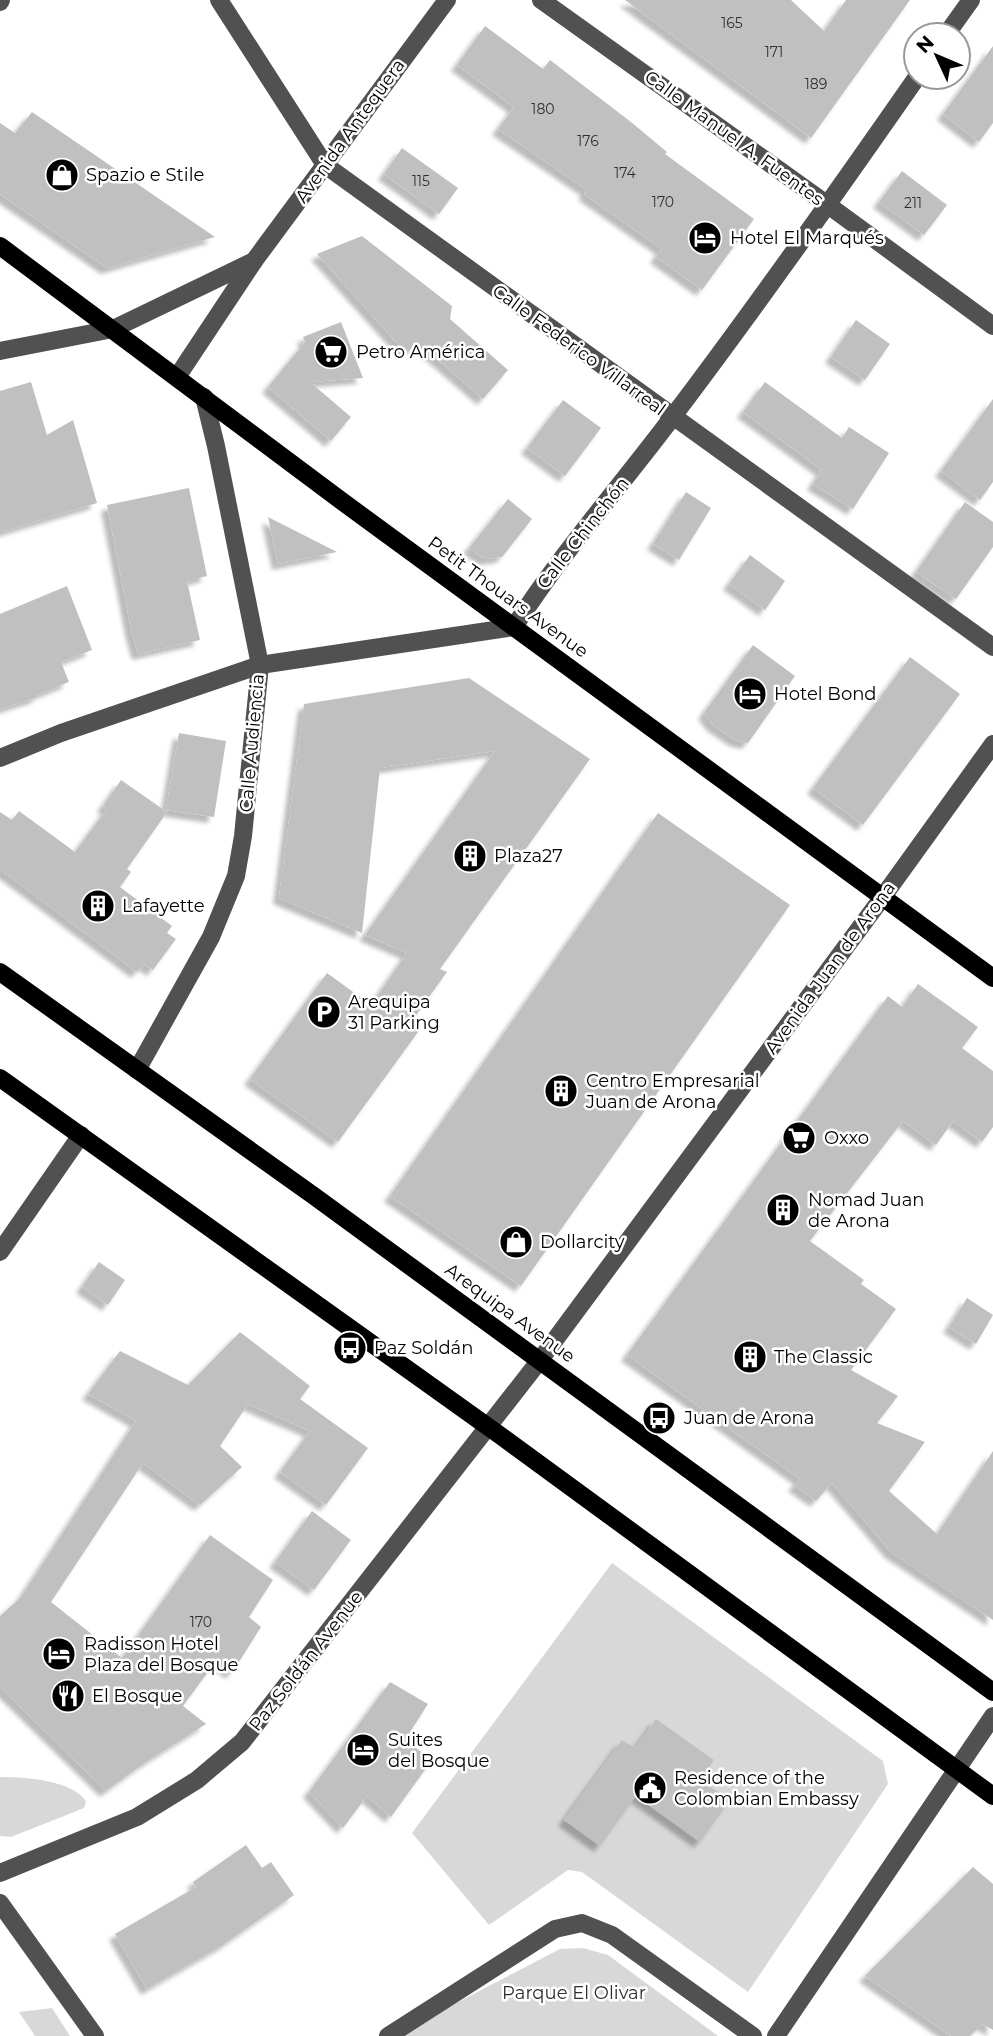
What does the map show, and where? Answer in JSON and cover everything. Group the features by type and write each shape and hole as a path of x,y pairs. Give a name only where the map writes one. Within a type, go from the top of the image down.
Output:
{"main road":[{"name":"Petit Thouars Avenue","path":"0,246 993,978"},
{"name":"Arequipa Avenue","path":"0,972 540,1360 993,1692"},
{"path":"0,1078 488,1427 993,1796"}],"street":[{"name":"Calle Federico Villarreal","path":"219,0 324,165 993,647"},
{"name":"Avenida Antequera","path":"254,261 447,0"},
{"name":"Calle Manuel A. Fuentes","path":"541,0 993,326"},
{"path":"956,21 971,0"},
{"name":"Calle Chinchón","path":"514,627 536,593 672,418 828,205 907,91"},
{"path":"0,351 113,329 254,261"},
{"path":"177,377 254,261"},
{"name":"Calle Audiencia","path":"137,1070 211,937 236,876 243,836 260,665 204,397"},
{"path":"0,758 61,733 260,665 514,627"},
{"name":"Avenida Juan de Arona","path":"540,1360 993,744"},
{"path":"0,1252 81,1135"},
{"name":"Paz Soldán Avenue","path":"0,1873 137,1817 197,1780 242,1742 540,1360"},
{"path":"776,2036 993,1716"},
{"path":"0,1903 95,2036"},
{"path":"388,2036 555,1929 582,1923 612,1935 753,2036"}],"green space":[{"path":"612,1563 883,1761 888,1784 748,1992 582,1872 568,1870 489,1925 412,1833"},
{"path":"0,1777 60,1784 80,1795 86,1802 84,1808 11,1837 0,1836"},
{"name":"Parque El Olivar","path":"583,1948 608,1955 718,2036 393,2036 560,1949"},
{"path":"52,2008 70,2036 35,2036 19,2012"}],"building":[{"path":"625,0 791,0 824,31 846,0 910,0 811,138"},
{"path":"485,26 543,69 550,60 631,122 667,152 665,154 754,219 702,290 656,257 662,249 584,194 587,190 498,129 514,107 457,65"},
{"path":"993,46 993,123 979,142 943,114 960,91 972,91 972,75"},
{"name":"Spazio e Stile","path":"32,112 215,237 107,268 0,194 0,123 15,133"},
{"path":"402,148 458,188 439,214 384,174"},
{"path":"902,171 947,205 924,235 879,202"},
{"path":"362,236 452,306 450,319 508,370 483,399 420,344 405,352 317,254"},
{"path":"856,320 890,344 865,380 831,357"},
{"path":"341,322 363,378 310,382 351,417 331,441 268,387 305,342 303,337"},
{"path":"31,382 47,435 73,420 97,503 0,532 0,391"},
{"path":"765,382 842,438 849,427 889,453 853,509 813,484 822,470 743,412"},
{"path":"993,399 993,482 980,500 941,471"},
{"path":"563,400 601,428 565,476 527,448"},
{"path":"189,488 207,576 187,581 200,640 138,654 107,505"},
{"path":"686,492 711,508 679,560 653,544"},
{"path":"508,499 532,519 502,557 484,559 469,548"},
{"path":"965,502 993,522 993,547 956,599 916,572"},
{"path":"268,517 337,552 278,564"},
{"path":"750,555 785,581 765,610 729,584"},
{"path":"67,586 92,650 61,662 69,682 37,695 38,697 0,709 0,614"},
{"name":"Hotel Bond","path":"753,645 795,676 748,743 735,740 713,725 704,713"},
{"path":"910,657 960,694 863,825 813,788"},
{"name":"Plaza27","path":"469,678 590,759 440,969 447,972 411,1022 421,1028 338,1142 250,1079 327,973 371,1005 407,953 365,935 495,751 380,768 362,933 279,898 304,704"},
{"path":"179,733 226,741 214,817 166,810"},
{"name":"Lafayette","path":"121,780 167,812 127,869 131,872 120,887 172,926 167,933 176,939 153,970 144,964 137,972 0,869 0,812 12,820 19,811 75,852 107,809 103,806"},
{"name":"Centro Empresarial Juan de Arona","path":"658,813 790,905 521,1286 390,1196"},
{"path":"918,984 978,1027 962,1048 993,1071 993,1127 982,1142 953,1121 936,1145 903,1121 810,1241 864,1280 861,1284 896,1309 851,1370 898,1396 877,1423 925,1442 889,1491 937,1534 993,1451 993,1620 891,1552 832,1483 816,1501 794,1485 800,1479 627,1355 888,996 902,1007"},
{"path":"99,1262 125,1280 108,1305 82,1287"},
{"path":"967,1298 993,1315 976,1344 949,1327"},
{"path":"240,1332 310,1386 300,1399 368,1448 326,1505 280,1472 310,1431 248,1404 220,1446 242,1467 200,1505 143,1463 51,1602 122,1658 210,1535 273,1580 249,1617 261,1627 232,1673 216,1661 183,1706 206,1724 106,1791 0,1687 0,1616 21,1597 136,1421 88,1394 120,1351 188,1385"},
{"path":"312,1511 351,1540 314,1590 275,1562"},
{"name":"Suites del Bosque","path":"390,1682 428,1704 405,1740 432,1760 391,1817 367,1796 343,1828 309,1792"},
{"name":"Residence of the Colombian Embassy","path":"656,1719 714,1760 700,1780 730,1800 700,1842 636,1796 600,1846 564,1820 622,1740 635,1748"},
{"path":"246,1845 262,1868 271,1862 294,1895 223,1945 147,1989 115,1934 196,1887 193,1882"},
{"path":"973,1867 993,1884 993,2030 982,2024 970,2036 951,2036 865,1976"}],"place":[{"name":"Spazio e Stile","path":"62,175"},
{"name":"Hotel El Marqués","path":"705,238"},
{"name":"Petro América","path":"331,352"},
{"name":"Hotel Bond","path":"750,694"},
{"name":"Plaza27","path":"470,856"},
{"name":"Lafayette","path":"98,906"},
{"name":"Arequipa 31 Parking","path":"324,1012"},
{"name":"Centro Empresarial Juan de Arona","path":"561,1091"},
{"name":"Oxxo","path":"799,1138"},
{"name":"Nomad Juan de Arona","path":"783,1210"},
{"name":"Dollarcity","path":"516,1242"},
{"name":"Paz Soldán","path":"350,1348"},
{"name":"The Classic","path":"750,1357"},
{"name":"Juan de Arona","path":"659,1418"},
{"name":"Radisson Hotel Plaza del Bosque","path":"59,1654"},
{"name":"El Bosque","path":"68,1696"},
{"name":"Suites del Bosque","path":"363,1750"},
{"name":"Residence of the Colombian Embassy","path":"650,1788"}]}
